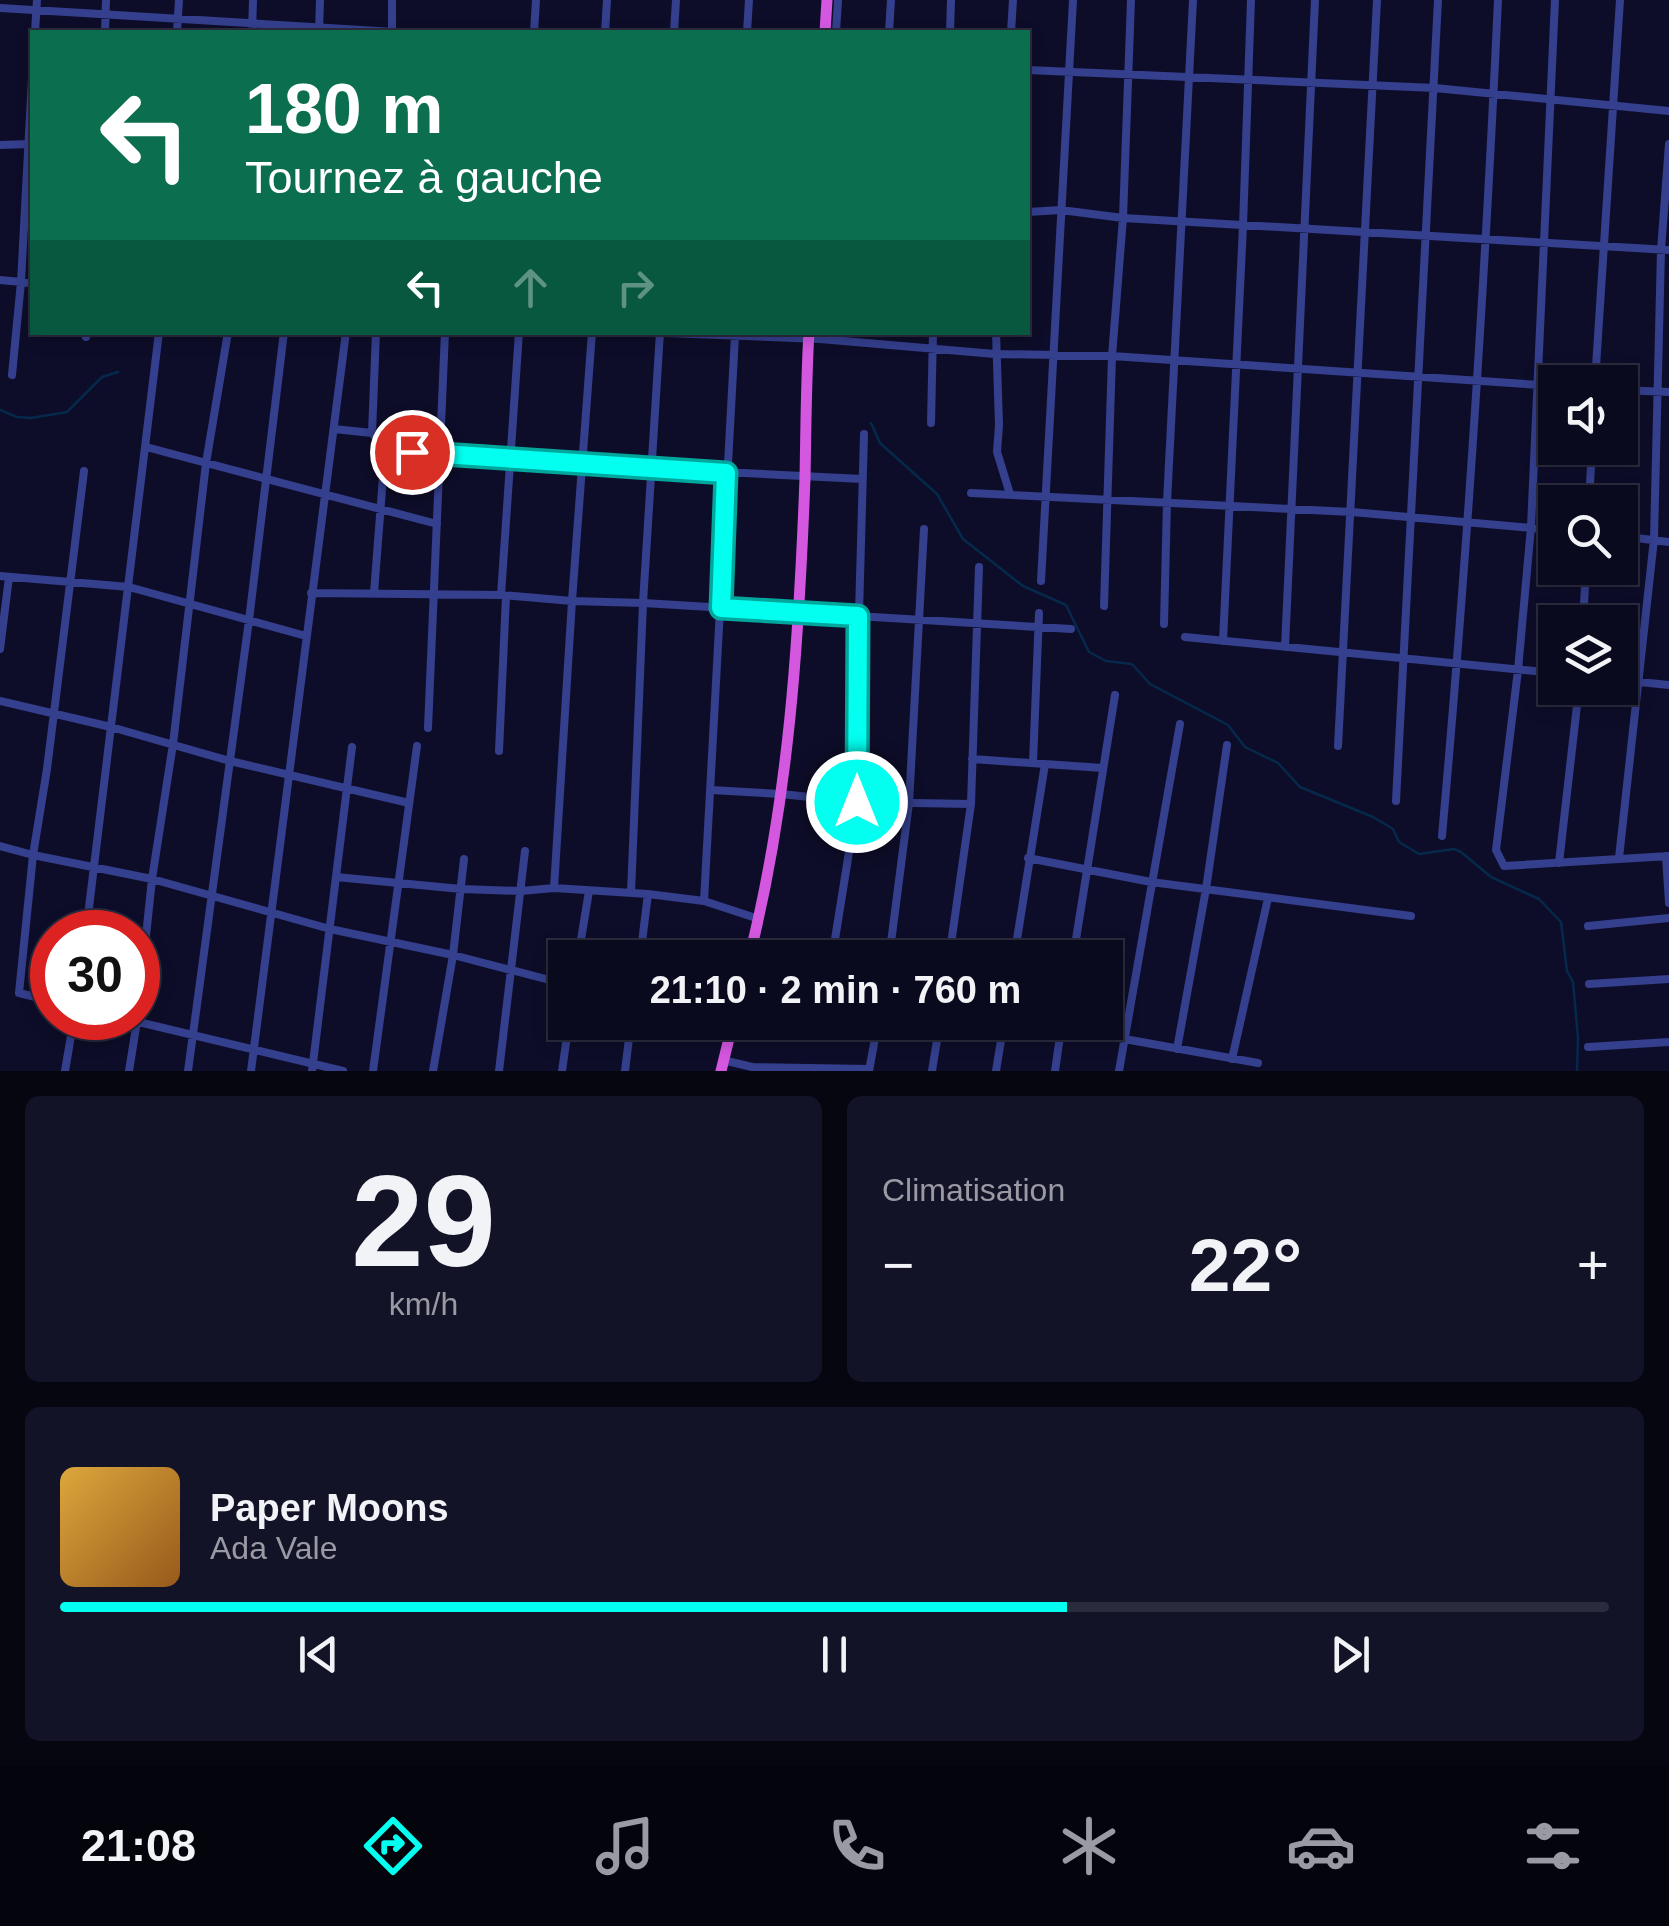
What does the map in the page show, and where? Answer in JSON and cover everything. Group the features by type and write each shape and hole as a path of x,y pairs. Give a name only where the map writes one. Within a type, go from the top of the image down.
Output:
{"highway":[{"path":"826,30 827,0"},
{"path":"753,940 781,794 798,612 808,336"},
{"path":"722,1066 728,1040"}],"street":[{"path":"105,30 106,0"},
{"path":"177,30 178,0"},
{"path":"252,0 252,28"},
{"path":"0,8 36,5 252,28 319,30 320,0"},
{"path":"392,0 393,30"},
{"path":"534,30 536,0"},
{"path":"606,30 607,0"},
{"path":"674,30 676,0"},
{"path":"747,30 749,0"},
{"path":"836,30 838,0"},
{"path":"889,30 891,0"},
{"path":"950,30 951,0"},
{"path":"1012,30 1013,0"},
{"path":"1041,581 1073,0"},
{"path":"1104,606 1112,356 1123,218 1132,0"},
{"path":"1164,624 1193,0"},
{"path":"1223,640 1251,0"},
{"path":"1285,647 1315,0"},
{"path":"1338,746 1377,0"},
{"path":"1396,800 1438,0"},
{"path":"1442,836 1478,380 1498,0"},
{"path":"1540,365 1556,0"},
{"path":"1596,365 1620,0"},
{"path":"35,30 36,5"},
{"path":"1030,70 1435,88 1669,111"},
{"path":"0,144 30,144"},
{"path":"1619,858 1654,539 1669,144"},
{"path":"12,375 30,157"},
{"path":"1030,212 1061,210 1181,222 1665,250"},
{"path":"0,280 30,283"},
{"path":"89,910 159,335"},
{"path":"149,910 206,463 227,335"},
{"path":"188,1071 284,335"},
{"path":"251,1071 346,335"},
{"path":"374,593 385,451 372,434 376,335"},
{"path":"428,728 445,335"},
{"path":"499,752 519,335"},
{"path":"554,888 592,335"},
{"path":"631,893 660,335"},
{"path":"704,901 735,335 808,336 995,354 1112,356 1538,384"},
{"path":"869,344 870,335"},
{"path":"931,422 934,335"},
{"path":"996,335 997,452 1010,494"},
{"path":"1638,391 1669,392"},
{"path":"1538,400 1518,670 1496,850 1504,866 1668,856 1669,904"},
{"path":"334,429 372,434"},
{"path":"835,940 857,802 864,434"},
{"path":"146,447 437,524"},
{"path":"385,451 862,479"},
{"path":"30,996 19,993 33,855 84,472"},
{"path":"971,493 1352,512 1538,528"},
{"path":"891,940 909,803 924,529"},
{"path":"1638,538 1669,542"},
{"path":"952,940 971,804 979,566"},
{"path":"0,649 5,577 129,587 306,636"},
{"path":"311,592 504,596 1072,629"},
{"path":"1033,762 1038,614"},
{"path":"1185,637 1538,672"},
{"path":"1639,682 1669,685"},
{"path":"1076,940 1115,695"},
{"path":"0,701 409,803"},
{"path":"1560,862 1577,705"},
{"path":"1119,1071 1180,724"},
{"path":"1176,1049 1206,889 1227,745"},
{"path":"372,1071 417,746"},
{"path":"312,1067 352,748"},
{"path":"972,758 1103,768"},
{"path":"1017,940 1045,764"},
{"path":"710,790 857,802 971,804"},
{"path":"0,846 152,879 330,930 548,979"},
{"path":"499,1071 525,851"},
{"path":"1028,858 1151,882 1411,916"},
{"path":"433,1071 464,859"},
{"path":"336,877 461,888 648,894 704,901 759,919"},
{"path":"581,940 589,891"},
{"path":"642,940 648,894"},
{"path":"1232,1059 1268,898"},
{"path":"1588,926 1669,918"},
{"path":"1589,984 1669,979"},
{"path":"160,1027 312,1067 342,1071"},
{"path":"65,1071 70,1040"},
{"path":"130,1071 134,1040"},
{"path":"562,1071 566,1040"},
{"path":"624,1071 629,1040"},
{"path":"722,1066 869,1070 875,1040"},
{"path":"932,1071 937,1040"},
{"path":"996,1071 1001,1040"},
{"path":"1055,1071 1060,1040"},
{"path":"1124,1040 1258,1063"},
{"path":"1588,1048 1669,1042"}],"waterway":[{"path":"0,410 31,418 67,412 102,377 118,372"},
{"path":"871,423 880,443 937,494 963,539 1023,586 1066,605 1089,652 1106,661 1132,664 1150,684 1228,725 1245,747 1278,763 1300,787 1373,817 1393,829 1399,842 1419,854 1454,849 1491,877 1539,899 1561,922 1567,971 1573,982 1577,1071"}],"route":[{"path":"412,452 726,473 721,608 858,616 857,802"}]}
